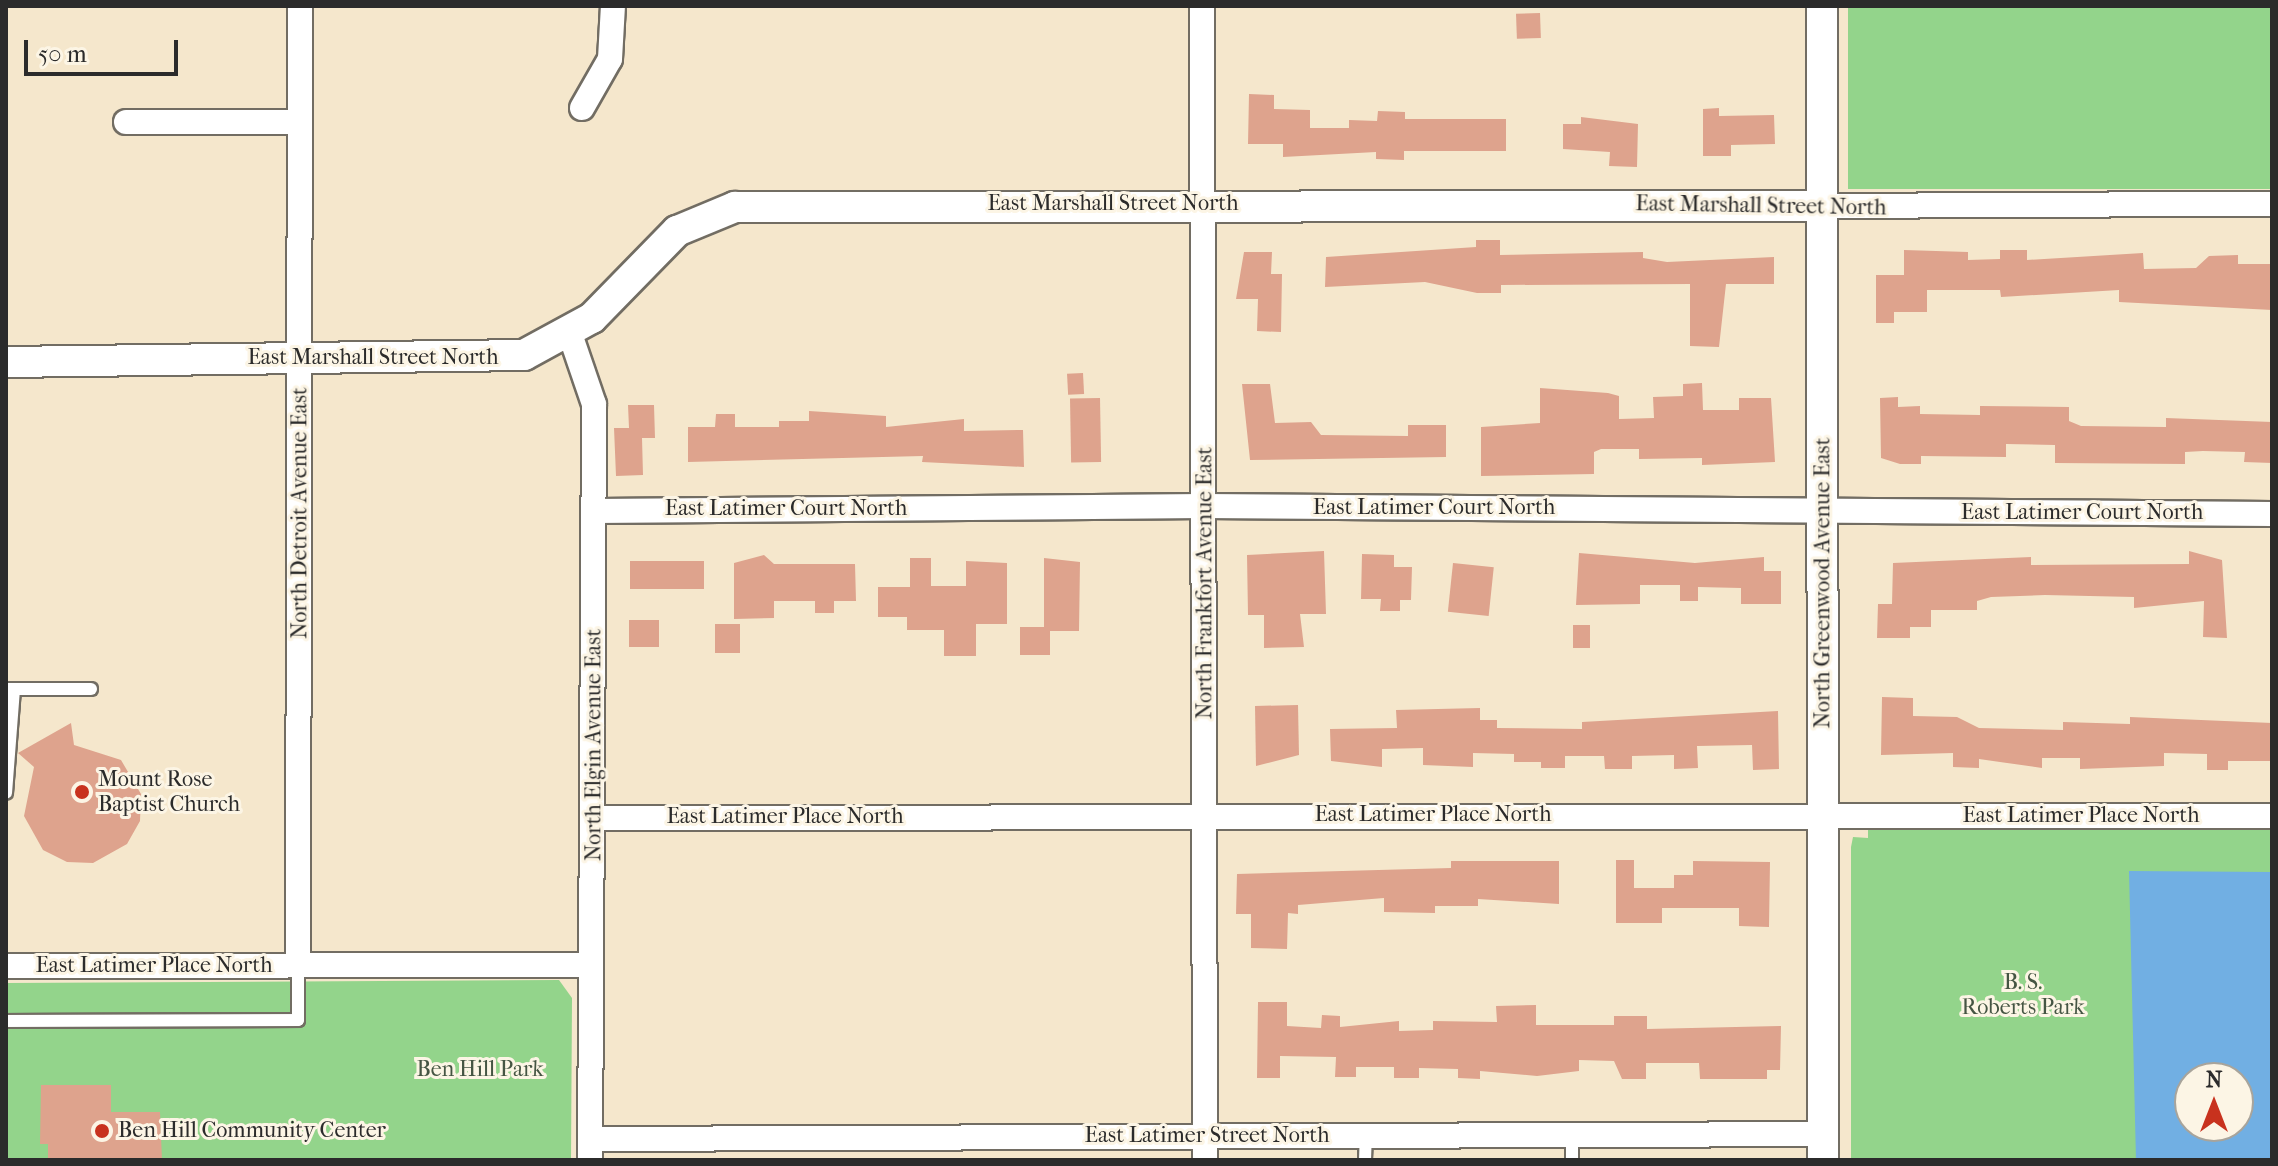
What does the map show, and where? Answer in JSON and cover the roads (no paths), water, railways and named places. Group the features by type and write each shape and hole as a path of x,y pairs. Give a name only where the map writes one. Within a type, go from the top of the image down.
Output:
{"street":[{"name":"North Detroit Avenue East","path":"298,966 300,6"},
{"path":"582,108 610,59 613,6"},
{"name":"North Frankfort Avenue East","path":"1202,6 1205,1160"},
{"name":"North Greenwood Avenue East","path":"1822,6 1823,1147"},
{"path":"126,122 300,122"},
{"name":"East Marshall Street North","path":"6,362 491,360 524,355 570,334 659,244 735,207 2272,204"},
{"name":"North Elgin Avenue East","path":"570,334 594,404 590,1149"},
{"name":"East Latimer Court North","path":"595,511 1204,506 2272,514"},
{"name":"East Latimer Place North","path":"594,818 1206,814 2272,816"},
{"name":"East Latimer Place North","path":"6,966 591,965"},
{"name":"East Latimer Street North","path":"590,1149 1205,1135 1365,1149 1823,1147"}],"lane":[{"path":"6,793 10,689 91,689"},
{"name":"North Detroit Avenue East","path":"6,1021 298,1020 298,966"}],"water":[{"path":"2129,871 2272,872 2272,1160 2136,1160"}],"place":[{"name":"Mount Rose Baptist Church","path":"82,792"},
{"name":"Ben Hill Community Center","path":"102,1131"}],"park label":[{"name":"B. S. Roberts Park","path":"2023,994"},
{"name":"Ben Hill Park","path":"480,1070"}]}
